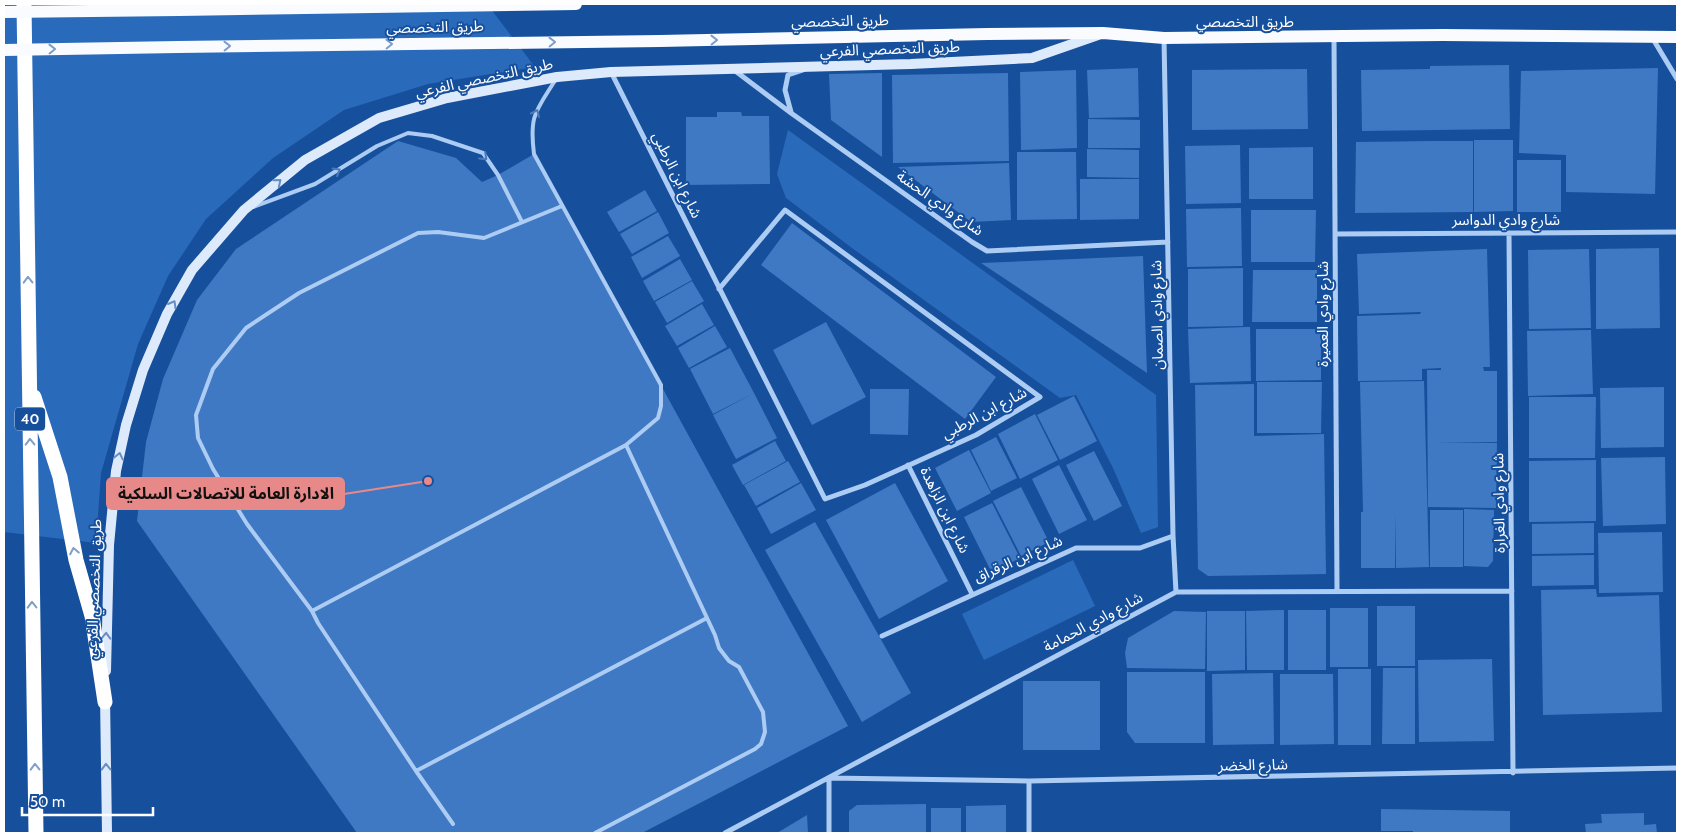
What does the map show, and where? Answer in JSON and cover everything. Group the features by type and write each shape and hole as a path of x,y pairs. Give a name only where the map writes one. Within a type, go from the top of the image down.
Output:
{"highway":[{"name":"40","path":"24,4 36,833"},
{"path":"29,382 60,477 76,560 92,616 105,702"}],"main road":[{"name":"طريق التخصصي","path":"4,12 576,4"},
{"name":"طريق التخصصي","path":"4,50 1103,33 1164,38 1334,38 1443,35 1677,37"},
{"name":"طريق التخصصي الفرعي","path":"107,833 105,702 109,545 116,471 126,425 143,370 167,314 192,270 244,210 306,160 379,118 446,98 557,77 612,72 1032,58 1103,33"}],"street":[{"path":"1651,37 1677,79"},
{"name":"شارع وادي الصمان","path":"1164,38 1173,536 1176,592"},
{"name":"شارع وادي العميرة","path":"1334,38 1337,590"},
{"path":"791,112 784,90 788,75 816,66"},
{"name":"شارع وادي الحشة","path":"732,68 972,242 987,250 1168,242"},
{"name":"شارع ابن الرطبي","path":"612,72 719,290 825,499 865,485 976,435 1040,397 785,210 719,290"},
{"name":"شارع وادي الدواسر","path":"1335,234 1677,232"},
{"name":"شارع وادي الغرارة","path":"1508,233 1513,773"},
{"name":"شارع ابن الزاهدة","path":"908,465 972,594"},
{"name":"شارع ابن الرقراق","path":"882,636 1076,548 1140,548 1173,536"},
{"name":"شارع وادي الحمامة","path":"725,833 1176,592 1337,590 1512,591"},
{"name":"شارع الخضر","path":"828,778 1029,781 1513,773 1677,768"},
{"path":"828,778 829,833"},
{"path":"1029,781 1030,833"}],"lane":[{"path":"312,611 626,446 658,418 661,406 661,385 534,154 531,132 534,115 557,77"},
{"path":"244,210 315,184 377,146 408,133 432,136 483,153 498,175 522,222"},
{"path":"453,824 318,623 312,611 247,524 213,469 198,438 196,415 213,369 246,328 299,293 418,233 438,232 484,238 562,206"},
{"path":"595,833 755,750 761,744 765,732 763,712 739,667 729,661 719,648 715,635 626,446"},
{"path":"416,771 707,618"}],"shaded area":[{"path":"4,4 487,4 535,67 428,84 344,110 273,158 206,219 168,276 138,344 101,473 96,543 4,532"},
{"path":"788,130 1156,395 1158,527 1141,533 1113,468 1076,395 1060,398 786,198 777,174"},
{"path":"1073,560 1095,606 984,660 962,614"}],"building":[{"path":"1509,65 1510,129 1362,131 1361,70 1430,69 1430,66"},
{"path":"1138,68 1139,117 1089,118 1087,70"},
{"path":"1658,68 1655,194 1566,192 1566,155 1519,153 1521,71"},
{"path":"1307,69 1308,129 1192,130 1192,70"},
{"path":"1076,70 1077,148 1021,150 1020,72"},
{"path":"882,73 882,157 831,120 829,74"},
{"path":"1008,73 1009,161 893,163 892,75"},
{"path":"717,112 741,112 742,116 769,116 770,184 686,185 686,117 717,117"},
{"path":"1088,119 1140,120 1140,148 1088,148"},
{"path":"1474,140 1513,140 1513,211 1474,212"},
{"path":"398,141 456,158 482,182 534,154 848,726 642,833 357,833 137,521 146,442 163,379 197,300 236,249"},
{"path":"1473,141 1473,212 1355,213 1356,142"},
{"path":"1240,145 1241,203 1186,204 1185,146"},
{"path":"1313,147 1313,199 1249,199 1249,148"},
{"path":"1087,149 1139,150 1139,178 1087,177"},
{"path":"1017,152 1076,152 1077,219 1017,220"},
{"path":"1517,160 1561,160 1561,212 1517,212"},
{"path":"1009,163 1011,220 971,222 898,167"},
{"path":"1080,179 1139,179 1139,219 1080,220"},
{"path":"645,190 657,211 619,232 607,212"},
{"path":"1241,208 1242,266 1187,267 1186,209"},
{"path":"1251,210 1316,210 1315,262 1251,262"},
{"path":"658,212 669,233 632,254 620,234"},
{"path":"792,223 996,377 965,419 761,265"},
{"path":"668,236 680,256 642,278 631,257"},
{"path":"1659,248 1660,328 1596,329 1596,249"},
{"path":"1487,249 1490,367 1483,367 1484,371 1497,371 1497,442 1436,443 1497,443 1496,508 1428,507 1427,370 1441,370 1441,368 1422,369 1422,380 1358,381 1357,316 1420,314 1421,312 1359,314 1357,254"},
{"path":"1589,249 1591,328 1529,329 1528,250"},
{"path":"1143,256 1147,373 981,263"},
{"path":"680,259 692,280 654,301 643,281"},
{"path":"1243,268 1243,326 1188,327 1188,269"},
{"path":"1253,270 1317,270 1317,322 1252,322"},
{"path":"692,281 704,301 667,323 655,302"},
{"path":"702,304 714,325 677,346 665,326"},
{"path":"826,322 866,397 812,425 773,350"},
{"path":"715,326 727,347 689,368 678,348"},
{"path":"1250,327 1251,381 1190,383 1188,329"},
{"path":"1256,329 1321,329 1321,380 1256,381"},
{"path":"1591,330 1593,394 1528,396 1527,331"},
{"path":"730,348 754,393 713,414 690,369"},
{"path":"1424,381 1429,567 1396,568 1395,512 1395,568 1361,568 1361,512 1363,512 1360,382"},
{"path":"1257,382 1322,382 1321,433 1257,433"},
{"path":"1254,384 1254,436 1324,434 1326,574 1208,576 1198,569 1195,385"},
{"path":"1664,387 1664,447 1601,448 1600,388"},
{"path":"870,389 909,389 908,435 870,434"},
{"path":"754,393 777,438 736,459 713,415"},
{"path":"1074,396 1097,441 1060,460 1037,415"},
{"path":"1529,397 1596,397 1595,458 1529,458"},
{"path":"1035,414 1058,460 1020,479 998,434"},
{"path":"996,437 1017,478 991,491 971,450"},
{"path":"775,441 786,461 743,485 732,465"},
{"path":"969,450 991,493 957,511 935,468"},
{"path":"1094,451 1122,506 1094,521 1066,465"},
{"path":"1665,457 1666,524 1603,526 1601,458"},
{"path":"1596,460 1596,521 1529,522 1529,461"},
{"path":"788,461 800,482 756,506 744,485"},
{"path":"1059,465 1087,520 1059,534 1032,479"},
{"path":"801,483 816,510 771,534 757,508"},
{"path":"895,483 948,581 879,619 826,520"},
{"path":"1021,487 1049,542 1021,556 993,501"},
{"path":"992,503 1020,558 992,573 964,517"},
{"path":"1464,509 1494,510 1493,561 1488,567 1464,566"},
{"path":"1430,510 1463,510 1463,567 1430,567"},
{"path":"815,522 911,693 862,722 765,550"},
{"path":"1594,523 1594,553 1532,554 1532,524"},
{"path":"1662,532 1663,592 1599,593 1598,533"},
{"path":"1594,555 1594,585 1532,586 1532,556"},
{"path":"1596,589 1597,597 1659,595 1662,712 1543,715 1541,590"},
{"path":"1377,606 1415,606 1415,666 1377,666"},
{"path":"1330,608 1368,608 1368,667 1330,667"},
{"path":"1284,610 1284,670 1247,670 1246,611"},
{"path":"1288,610 1326,610 1326,670 1288,670"},
{"path":"1174,611 1206,612 1205,669 1127,668 1125,653 1128,638"},
{"path":"1207,611 1245,611 1245,670 1207,671"},
{"path":"1492,659 1494,741 1419,742 1418,660"},
{"path":"1383,668 1415,668 1415,744 1382,744"},
{"path":"1338,669 1371,669 1371,745 1338,745"},
{"path":"1127,672 1205,672 1205,743 1135,743 1127,732"},
{"path":"1273,673 1274,744 1213,745 1212,674"},
{"path":"1280,674 1333,674 1334,744 1280,745"},
{"path":"1023,681 1100,681 1100,750 1023,750"},
{"path":"926,804 926,833 849,833 849,811 857,805"},
{"path":"1006,805 1006,833 966,833 966,806"},
{"path":"931,808 961,808 961,833 931,833"},
{"path":"1381,809 1510,811 1510,833 1413,833 1413,831 1381,831"},
{"path":"1644,813 1644,825 1656,824 1657,833 1586,833 1585,824 1602,823 1601,814"},
{"path":"807,815 808,833 777,833"}],"place":[{"name":"الادارة العامة للاتصالات السلكية","path":"428,481"}]}
